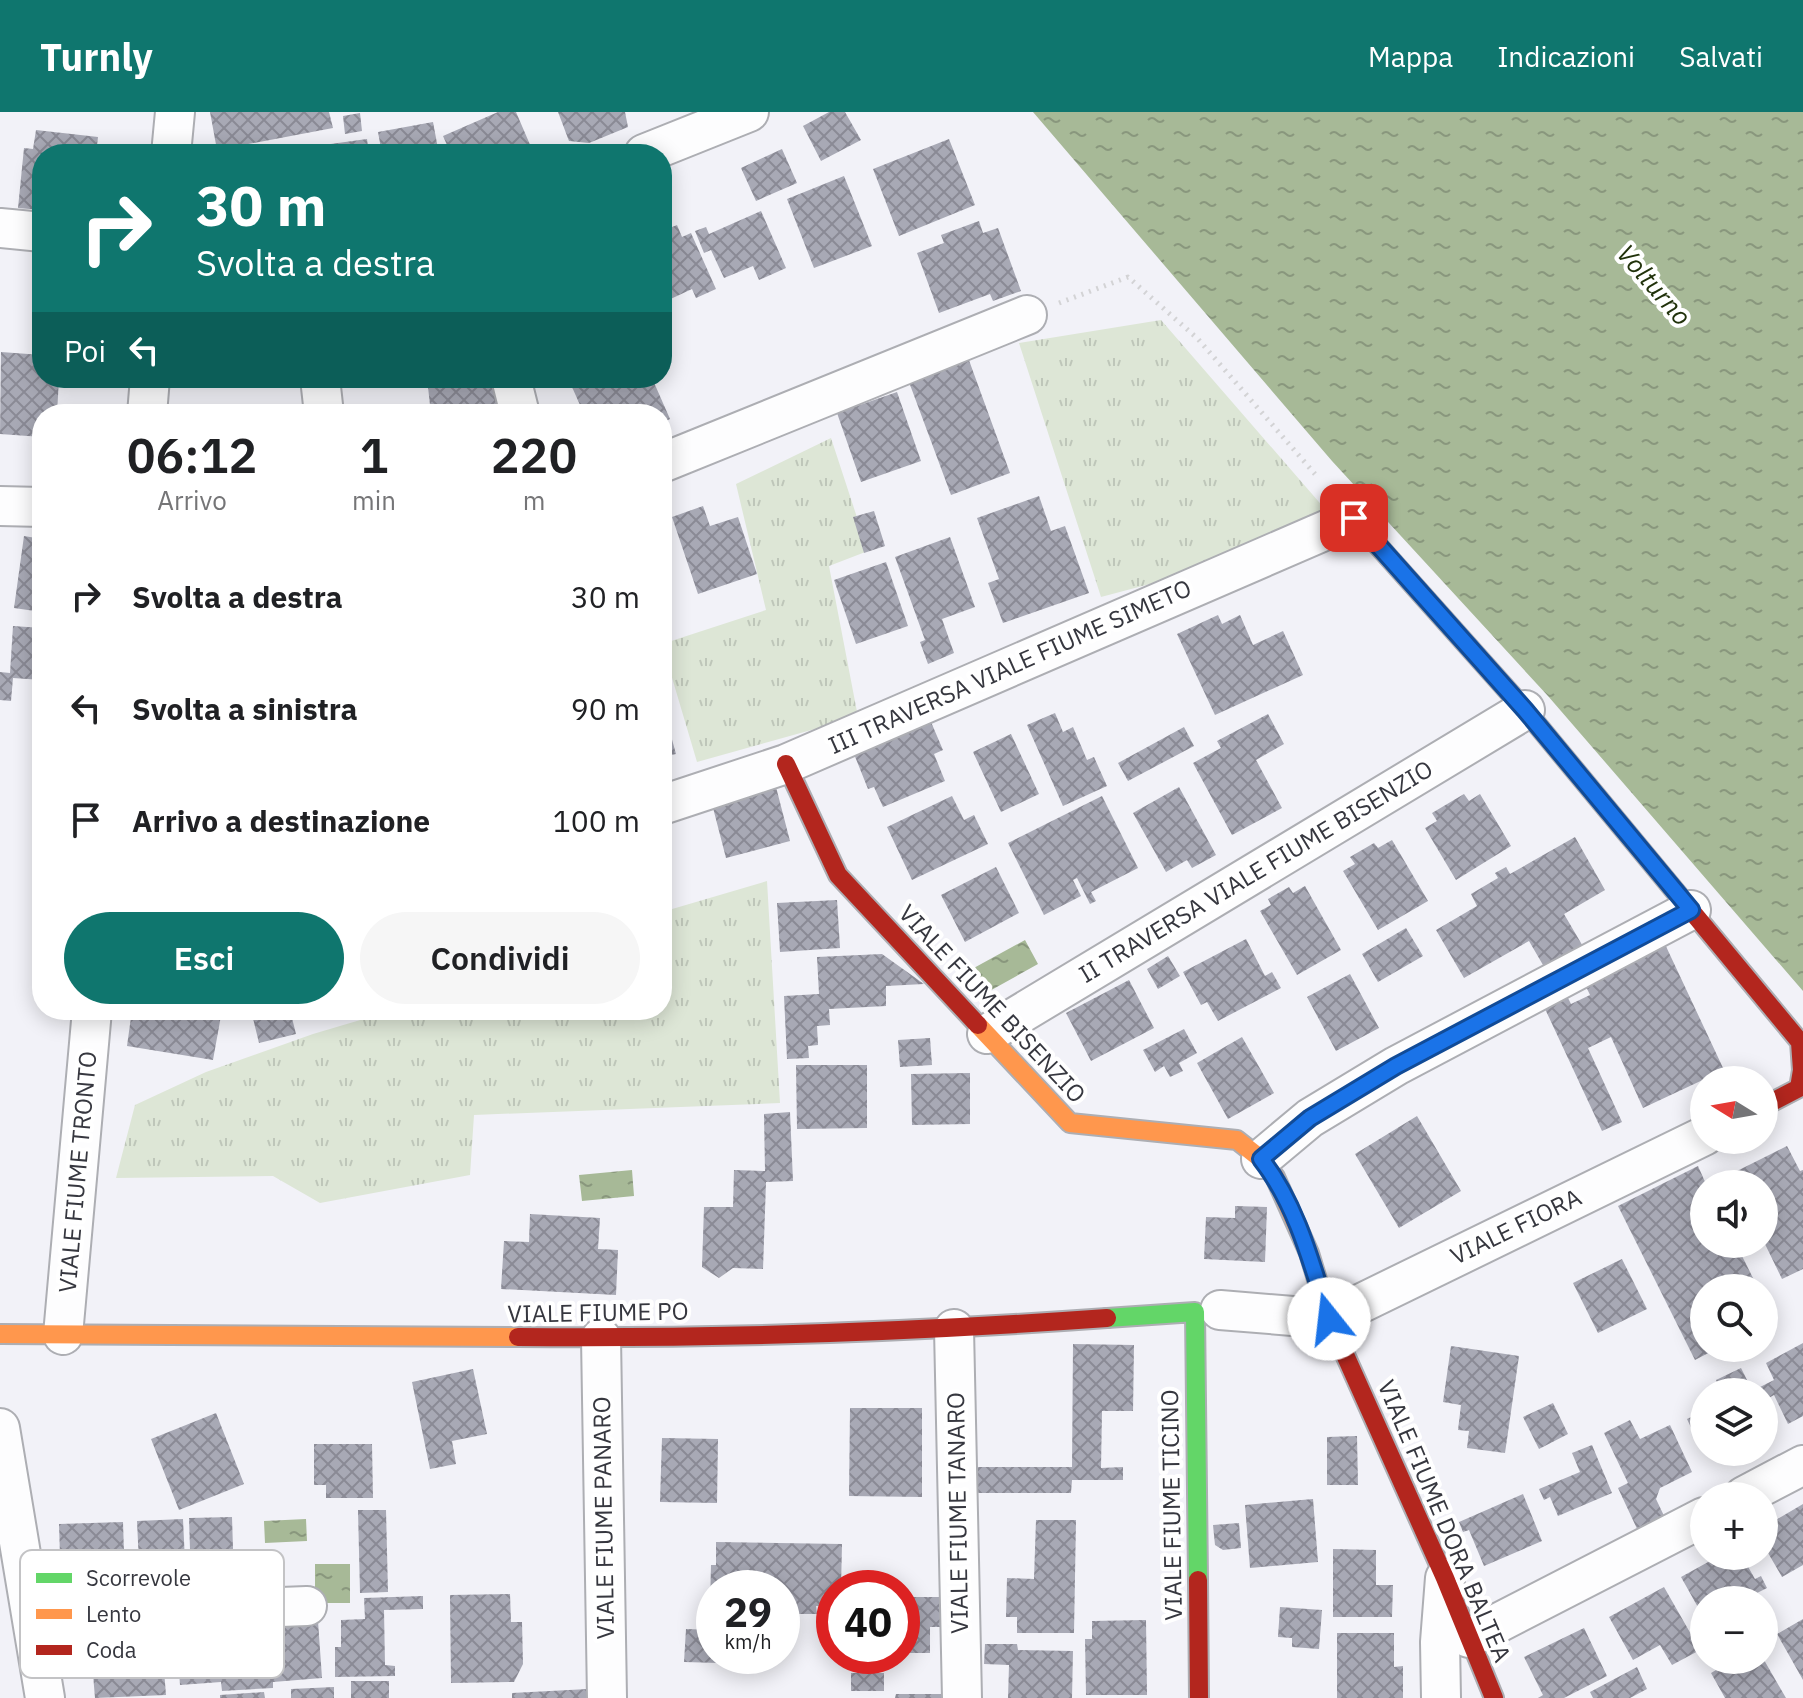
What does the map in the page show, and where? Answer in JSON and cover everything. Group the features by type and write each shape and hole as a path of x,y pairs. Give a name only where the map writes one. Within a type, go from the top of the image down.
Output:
{"street":[{"path":"172,144 175,112"},
{"path":"669,144 749,112"},
{"path":"0,228 32,231"},
{"path":"672,459 1027,315"},
{"path":"0,506 32,507"},
{"path":"1346,510 1525,710 1800,1042 1802,1070 1799,1088 1778,1099"},
{"name":"III TRAVERSA VIALE FIUME SIMETO","path":"672,802 786,764 1346,510"},
{"name":"II TRAVERSA VIALE FIUME BISENZIO","path":"987,1034 1525,710"},
{"name":"VIALE FIUME BISENZIO","path":"786,764 838,875 1070,1123 1237,1140 1261,1159 1275,1177 1309,1253 1329,1319"},
{"path":"1261,1159 1310,1118 1396,1066 1691,910"},
{"name":"VIALE FIUME TRONTO","path":"63,1335 91,1020"},
{"name":"VIALE FIORA","path":"1329,1319 1690,1143"},
{"path":"1208,1311 1329,1319"},
{"name":"VIALE FIUME PO","path":"0,1334 601,1338 954,1329 1208,1311"},
{"name":"VIALE FIUME TICINO","path":"1199,1698 1208,1311"},
{"name":"VIALE FIUME DORA BALTEA","path":"1329,1319 1445,1578 1494,1698"},
{"name":"VIALE FIUME TANARO","path":"954,1329 962,1698"},
{"name":"VIALE FIUME PANARO","path":"601,1338 607,1698"},
{"path":"0,1428 21,1550"},
{"path":"1771,1482 1803,1465"},
{"path":"1469,1638 1690,1524"},
{"path":"1441,1698 1440,1642 1445,1578"},
{"path":"284,1607 307,1606"},
{"path":"42,1678 45,1698"}],"path":[{"path":"1027,315 1128,277 1198,339 1346,510"}],"green space":[{"path":"1161,320 1345,532 1101,597 1019,343"},
{"path":"831,438 868,551 829,566 858,717 697,762 672,678 672,641 766,610 736,484"},
{"path":"767,881 780,1103 474,1115 470,1175 320,1203 273,1176 116,1178 135,1105 206,1072 360,1020 672,1020 672,909"}],"water":[{"name":"Volturno","path":"1033,112 1803,112 1803,991 1548,696 1332,461"},
{"path":"1025,940 1038,964 986,993 972,969"},
{"path":"632,1170 634,1196 582,1201 579,1175"},
{"path":"306,1519 307,1541 265,1543 264,1521"},
{"path":"315,1564 350,1564 350,1603 315,1603"}],"building":[{"path":"210,112 329,112 333,128 249,144 216,144"},
{"path":"498,112 516,112 530,144 447,144 443,136"},
{"path":"558,112 625,112 628,127 589,143 569,141"},
{"path":"829,112 845,112 861,140 821,161 803,126"},
{"path":"360,113 362,131 345,134 343,116"},
{"path":"433,122 437,144 380,144 378,132"},
{"path":"36,130 98,137 97,144 34,144"},
{"path":"367,139 368,144 331,144"},
{"path":"949,139 975,205 899,236 873,169"},
{"path":"24,148 32,149 32,209 18,208"},
{"path":"782,149 797,183 756,201 741,168"},
{"path":"844,176 872,246 814,268 787,199"},
{"path":"761,211 786,268 759,280 753,266 724,278 711,250 704,253 695,231 706,227 709,234"},
{"path":"979,221 983,233 998,228 1021,291 993,301 990,294 939,313 917,253 944,243 941,235"},
{"path":"677,225 682,237 691,233 716,289 696,298 692,289 672,298 672,227"},
{"path":"1,352 32,354 32,388 58,388 58,404 32,404 32,436 0,434"},
{"path":"966,352 1010,473 951,495 906,374"},
{"path":"428,388 495,388 496,404 430,404"},
{"path":"572,388 656,388 663,404 580,404"},
{"path":"897,392 921,461 861,482 837,413"},
{"path":"1039,496 1051,531 1065,526 1089,593 1003,623 988,583 999,579 977,518"},
{"path":"703,506 710,526 738,517 757,574 698,594 672,517"},
{"path":"874,511 885,546 864,553 853,517"},
{"path":"24,536 32,537 32,611 14,608"},
{"path":"950,537 975,607 942,619 954,653 928,664 920,642 925,640 895,557"},
{"path":"886,562 908,626 856,644 834,580"},
{"path":"1218,615 1222,624 1240,615 1253,645 1283,631 1303,675 1215,715 1177,634"},
{"path":"13,626 32,627 32,679 13,678 11,701 0,700 0,672 10,673"},
{"path":"1055,713 1063,732 1073,727 1087,760 1094,757 1107,786 1063,806 1027,725"},
{"path":"1268,714 1284,744 1256,760 1282,808 1232,835 1193,763 1221,748 1217,741"},
{"path":"931,722 943,750 934,754 945,781 883,807 874,787 868,789 854,754"},
{"path":"1184,727 1194,746 1128,781 1118,763"},
{"path":"1011,734 1039,794 1001,812 973,752"},
{"path":"776,787 790,841 726,858 712,804"},
{"path":"1179,787 1216,855 1192,868 1187,860 1166,872 1133,813"},
{"path":"1464,794 1469,801 1480,794 1511,846 1456,880 1425,828 1437,821 1432,813"},
{"path":"952,796 964,820 974,815 988,844 912,880 887,827"},
{"path":"1102,796 1138,868 1091,892 1096,901 1090,904 1077,878 1073,880 1081,896 1044,915 1008,843"},
{"path":"1575,837 1605,890 1564,914 1588,955 1550,977 1529,941 1464,978 1436,930 1477,906 1471,894 1498,878 1495,873 1506,867 1510,874"},
{"path":"1392,840 1428,901 1378,930 1343,871 1355,864 1350,857 1374,843 1378,848"},
{"path":"996,867 1019,913 965,942 941,895"},
{"path":"1305,886 1341,950 1297,975 1260,911 1271,905 1268,899 1289,887 1293,893"},
{"path":"837,900 840,948 780,952 777,903"},
{"path":"1406,928 1423,956 1378,982 1362,954"},
{"path":"1246,939 1265,976 1272,972 1281,988 1218,1021 1207,1002 1201,1005 1183,972"},
{"path":"1663,940 1722,1066 1690,1066 1690,1086 1643,1108 1611,1037 1588,1048 1622,1122 1602,1131 1539,996 1562,986 1571,1004 1590,995 1582,978"},
{"path":"882,954 924,984 886,986 886,1006 829,1009 830,1025 817,1026 818,1045 808,1046 809,1058 787,1059 784,996 819,994 817,957"},
{"path":"1168,956 1180,976 1158,989 1147,969"},
{"path":"1350,974 1379,1028 1336,1051 1307,997"},
{"path":"1129,980 1154,1028 1091,1061 1066,1013"},
{"path":"131,1020 220,1020 213,1060 127,1046"},
{"path":"253,1020 292,1020 296,1034 259,1043"},
{"path":"1184,1029 1197,1053 1179,1063 1183,1071 1170,1077 1164,1066 1155,1072 1143,1050"},
{"path":"1242,1037 1274,1093 1228,1119 1197,1063"},
{"path":"930,1038 932,1065 900,1067 898,1040"},
{"path":"796,1065 867,1065 867,1128 797,1129"},
{"path":"970,1073 970,1124 912,1125 911,1074"},
{"path":"790,1112 793,1181 766,1182 763,1269 733,1268 719,1278 702,1267 704,1207 733,1207 734,1170 765,1171 764,1114"},
{"path":"1417,1116 1461,1191 1399,1228 1355,1154"},
{"path":"1787,1146 1800,1171 1803,1170 1803,1269 1782,1279 1772,1258 1778,1258 1778,1170 1739,1170 1771,1154 1778,1154 1778,1150"},
{"path":"1690,1170 1690,1258 1743,1258 1751,1274 1690,1274 1690,1350 1618,1206"},
{"path":"1235,1206 1267,1207 1265,1262 1204,1259 1206,1217 1235,1218"},
{"path":"530,1214 600,1218 598,1249 618,1250 616,1295 501,1289 504,1241 529,1242"},
{"path":"1622,1259 1647,1309 1598,1333 1573,1283"},
{"path":"1803,1343 1803,1416 1788,1424 1778,1403 1778,1378 1773,1378 1766,1363 1778,1362 1778,1357"},
{"path":"1073,1344 1134,1345 1133,1411 1102,1411 1101,1468 1123,1467 1123,1480 1072,1480 1071,1493 973,1493 974,1467 1072,1467"},
{"path":"1451,1346 1519,1356 1505,1453 1467,1448 1469,1431 1458,1430 1461,1405 1443,1402"},
{"path":"1741,1368 1746,1378 1720,1378"},
{"path":"473,1369 487,1434 452,1441 456,1464 430,1469 412,1382"},
{"path":"1553,1403 1568,1434 1539,1449 1523,1417"},
{"path":"850,1408 922,1408 922,1497 849,1496"},
{"path":"216,1413 244,1484 179,1510 151,1439"},
{"path":"1630,1420 1640,1439 1670,1425 1692,1472 1660,1488 1656,1499 1666,1520 1639,1533 1618,1488 1628,1483 1604,1433"},
{"path":"1357,1436 1358,1485 1327,1485 1327,1437"},
{"path":"662,1438 718,1439 717,1503 660,1502"},
{"path":"314,1444 372,1444 373,1498 326,1498 326,1485 314,1485"},
{"path":"1592,1445 1612,1493 1558,1516 1550,1497 1544,1500 1539,1489 1580,1472 1572,1453"},
{"path":"1523,1494 1542,1541 1484,1566 1469,1530 1463,1532 1459,1522"},
{"path":"1313,1499 1318,1562 1250,1568 1245,1505"},
{"path":"1803,1504 1803,1565 1782,1577 1778,1570 1778,1519"},
{"path":"358,1510 386,1510 388,1592 360,1593"},
{"path":"232,1517 233,1550 190,1550 189,1518"},
{"path":"183,1519 184,1550 138,1550 137,1521"},
{"path":"1036,1520 1076,1520 1074,1633 1017,1633 1017,1617 1006,1617 1007,1578 1034,1579"},
{"path":"123,1522 124,1550 60,1550 59,1524"},
{"path":"1239,1523 1241,1548 1223,1550 1215,1545 1213,1525"},
{"path":"716,1542 842,1544 841,1570 816,1570 816,1614 800,1614 800,1570 711,1570 711,1565 716,1565"},
{"path":"1333,1549 1376,1550 1376,1585 1393,1585 1392,1617 1333,1617"},
{"path":"1694,1570 1750,1570 1755,1579 1761,1576 1766,1586 1690,1586 1690,1593 1681,1577"},
{"path":"1664,1587 1690,1632 1690,1655 1672,1665 1660,1645 1633,1660 1609,1617"},
{"path":"510,1594 511,1622 522,1622 523,1664 514,1682 451,1683 450,1595"},
{"path":"423,1596 423,1609 384,1610 385,1665 395,1666 395,1676 335,1677 335,1647 341,1647 341,1620 365,1619 364,1598"},
{"path":"920,1597 940,1597 940,1627 930,1627 930,1653 920,1653"},
{"path":"1280,1607 1322,1610 1319,1649 1292,1647 1292,1638 1278,1637"},
{"path":"1803,1619 1803,1680 1778,1636"},
{"path":"1146,1620 1147,1695 1086,1695 1085,1639 1092,1639 1092,1621"},
{"path":"318,1621 322,1678 273,1682 273,1688 222,1691 221,1682 180,1685 179,1678 284,1678 284,1623"},
{"path":"1584,1628 1607,1676 1564,1698 1538,1698 1543,1695 1524,1657"},
{"path":"686,1629 696,1629 696,1662 684,1662"},
{"path":"1337,1633 1394,1633 1394,1667 1403,1666 1403,1698 1337,1698"},
{"path":"985,1644 1017,1644 1018,1650 1073,1651 1072,1698 1008,1698 1009,1665 984,1664"},
{"path":"1637,1667 1647,1689 1630,1698 1593,1698 1590,1692"},
{"path":"851,1674 884,1674 884,1691 851,1691"},
{"path":"1712,1674 1772,1674 1786,1698 1725,1698"},
{"path":"93,1678 165,1678 166,1695 95,1698"},
{"path":"351,1681 389,1681 389,1698 351,1698"},
{"path":"334,1687 334,1698 291,1698 291,1689"},
{"path":"588,1689 589,1698 512,1698 512,1693"},
{"path":"264,1692 265,1698 220,1698 220,1695"},
{"path":"896,1694 945,1694 945,1698 895,1698"}],"traffic: fast":[{"path":"1339,502 1525,710 1689,908"},
{"path":"1107,1318 1195,1312 1198,1580"}],"traffic: slow":[{"path":"978,1025 1070,1123 1237,1140 1261,1159 1275,1177 1309,1253 1322,1296"},
{"path":"0,1334 518,1337"}],"traffic: jam":[{"path":"786,764 838,875 978,1025"},
{"path":"1689,908 1800,1042 1802,1070 1799,1088 1778,1099"},
{"path":"1322,1296 1329,1319 1445,1578 1494,1698"},
{"path":"518,1337 812,1334 1107,1318"},
{"path":"1198,1580 1199,1698"}],"route":[{"path":"1329,1319 1309,1253 1275,1177 1261,1159 1310,1118 1396,1066 1691,910 1525,710 1354,518"}]}
